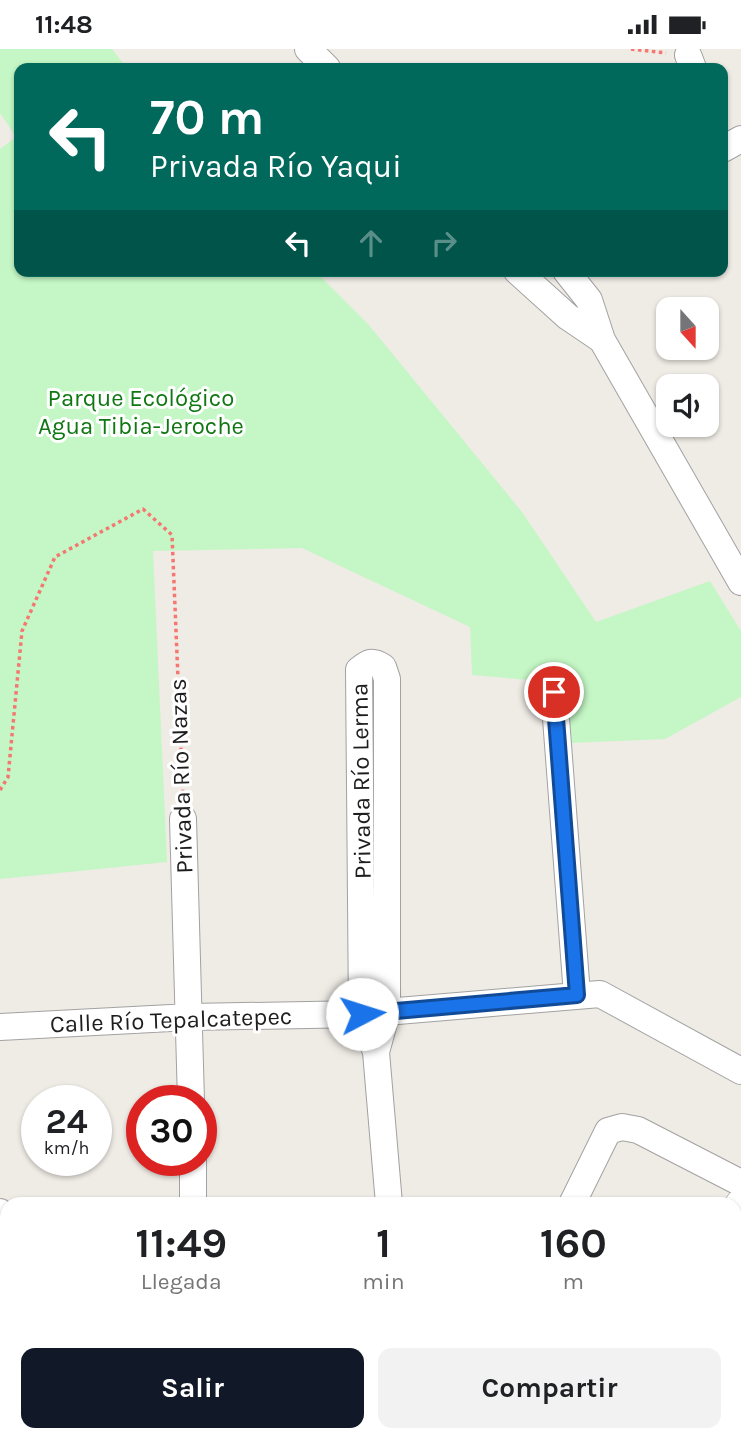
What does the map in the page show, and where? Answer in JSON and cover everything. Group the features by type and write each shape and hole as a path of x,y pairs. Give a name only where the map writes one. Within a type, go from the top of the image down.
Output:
{"street":[{"path":"308,49 322,63"},
{"path":"524,277 568,317 602,340"},
{"path":"571,277 589,300 602,340 741,583"},
{"path":"554,692 577,995"},
{"name":"Privada Río Lerma","path":"374,813 376,1052 388,1197"},
{"name":"Privada Río Nazas","path":"183,819 191,1085"},
{"name":"Calle Río Tepalcatepec","path":"0,1027 190,1017 375,1013 600,994 741,1071"},
{"path":"575,1197 608,1131 622,1127 638,1130 741,1183"},
{"path":"192,1176 193,1197"}],"path":[{"name":"Privada Río Nazas","path":"0,790 8,777 22,631 55,557 144,509 172,535 183,819"}],"green space":[{"name":"Parque Ecológico Agua Tibia-Jeroche","path":"0,49 112,49 123,63 14,63 14,134 0,113"},
{"name":"Parque Ecológico Agua Tibia-Jeroche","path":"14,138 14,277 321,277 368,324 522,512 596,622 710,581 741,631 741,697 665,739 547,744 541,681 472,675 470,627 302,548 153,551 167,862 0,879 0,149"}],"route":[{"path":"362,1014 577,995 554,692"}]}
